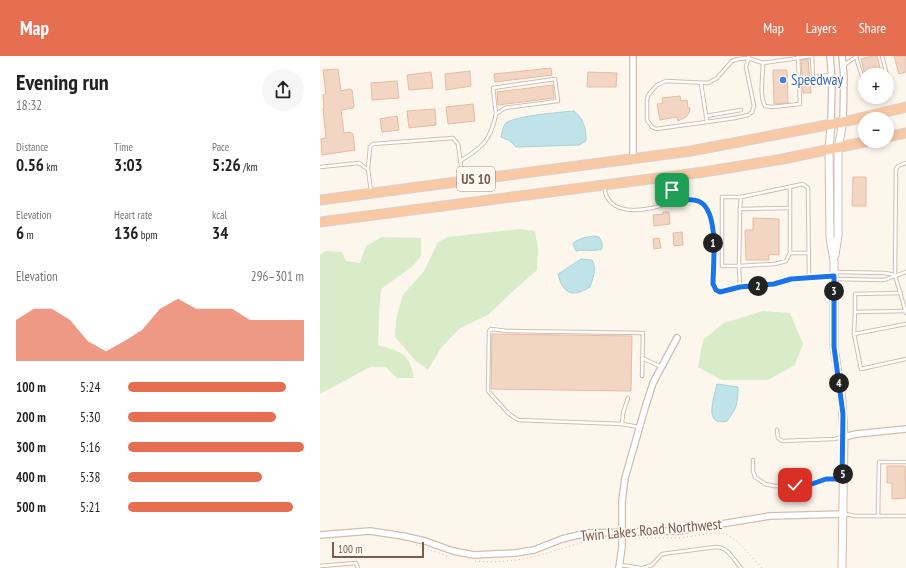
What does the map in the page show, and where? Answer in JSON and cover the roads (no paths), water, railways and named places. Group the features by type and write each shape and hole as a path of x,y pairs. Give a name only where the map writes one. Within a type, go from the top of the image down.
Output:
{"highway":[{"name":"US 10","path":"320,200 633,159 725,145 831,125 906,107"},
{"path":"894,136 906,133"},
{"name":"US 10","path":"320,222 742,166 858,144"}],"street":[{"path":"633,56 633,159"},
{"path":"830,56 832,75 831,125 834,149 830,237 834,261 834,347 842,400 844,437 842,479 842,568"},
{"path":"834,149 843,122 844,77 842,56"},
{"path":"619,566 622,547 622,501 624,478 654,383 677,338"},
{"path":"844,437 856,434 906,428"},
{"name":"Twin Lakes Road Northwest","path":"320,535 370,531 425,541 453,551 474,555 514,553 534,550 562,539 588,533 678,531 770,516 843,514"}],"lane":[{"path":"749,57 746,67 754,106 752,112 748,115 656,129 652,127 647,120 647,99 649,94 657,85 666,81 708,83 713,81 732,61 749,57 763,63 812,56 813,77 832,75"},
{"path":"882,56 885,68"},
{"path":"763,63 761,91 765,106 772,107 800,104 798,57"},
{"path":"843,65 856,57 859,68"},
{"path":"460,161 480,147 490,136 496,114 493,88 555,79 558,101 505,108 496,114"},
{"path":"700,83 706,122"},
{"path":"706,116 741,110"},
{"path":"372,193 368,169 370,147 373,144 453,138 458,144 463,181"},
{"path":"320,168 359,163 368,169"},
{"path":"855,312 906,312 895,275 896,169 898,166 906,164"},
{"path":"604,185 606,197 614,204 626,210 647,209 664,205 670,199 672,190 670,176"},
{"path":"790,187 790,253 786,261 775,264 722,266 722,197 741,197 803,184 808,188 809,277"},
{"path":"740,287 741,197"},
{"path":"667,202 692,199 701,202 711,216 713,231 713,284 716,290 720,292 740,287 774,284 791,279 809,277 885,273 895,275"},
{"path":"740,209 790,208"},
{"path":"790,253 809,253"},
{"path":"834,276 884,280 906,272"},
{"path":"900,293 855,294 854,334 861,369 906,359"},
{"path":"854,334 906,324"},
{"path":"639,427 622,424 518,420 512,417 488,391 489,331 491,329 507,331 643,333 642,376"},
{"path":"642,358 662,367"},
{"path":"622,424 623,413 628,398"},
{"path":"777,430 778,438 782,441 834,439 844,437"},
{"path":"753,460 753,471 755,477 770,486 804,486 826,479 842,479"},
{"path":"878,516 879,462 906,462"},
{"path":"843,514 855,516 906,516"},
{"path":"619,566 642,568 652,565 662,554 721,547 726,550 740,568"},
{"path":"320,566 356,563 358,568"}],"water":[{"path":"574,111 584,124 586,132 586,141 579,145 516,147 510,141 501,137 505,124 518,118"},
{"path":"594,236 599,237 602,242 602,249 576,251 573,243 583,238"},
{"path":"581,259 592,260 593,263 594,274 590,287 578,292 569,292 563,286 558,274"},
{"path":"717,384 738,387 736,405 727,421 720,422 715,420 712,416"}],"place":[{"name":"Speedway","path":"783,80"}]}
